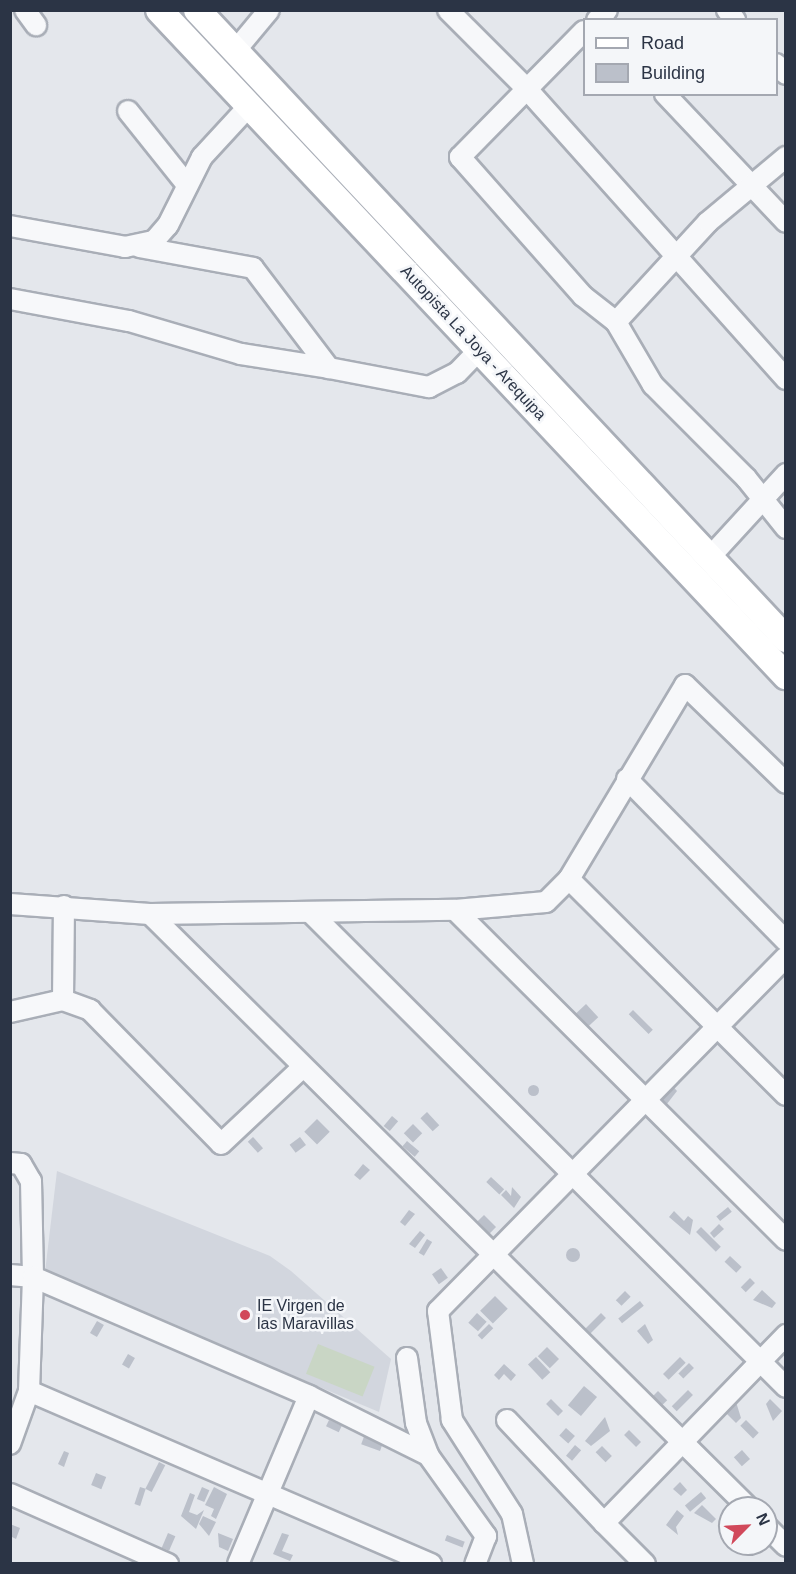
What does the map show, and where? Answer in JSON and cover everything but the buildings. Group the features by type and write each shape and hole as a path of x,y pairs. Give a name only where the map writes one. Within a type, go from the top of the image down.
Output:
{"main road":[{"name":"Autopista La Joya - Arequipa","path":"159,10 786,676"},
{"name":"Autopista La Joya - Arequipa","path":"197,10 786,639"}],"street":[{"path":"235,51 269,10"},
{"path":"448,10 525,87 678,255 786,379"},
{"path":"583,33 525,87 460,157 583,296 616,321 653,385 746,478 761,501 786,528"},
{"path":"667,96 786,222"},
{"path":"139,247 164,233 202,157 249,106"},
{"path":"128,111 187,185"},
{"path":"616,321 742,191 753,188 786,157"},
{"path":"10,226 253,268 329,368"},
{"path":"10,298 129,321 241,354 429,387 457,373 479,350"},
{"path":"710,557 786,474"},
{"path":"10,904 64,906 150,914 455,910 546,902 568,879 685,685 786,783"},
{"path":"627,779 786,941"},
{"path":"568,879 786,1095"},
{"path":"63,1000 64,906"},
{"path":"455,910 642,1100 786,1240"},
{"path":"311,913 786,1387"},
{"path":"150,914 303,1067 496,1253 737,1496"},
{"path":"523,1563 512,1514 455,1427 448,1358 436,1318 642,1100 786,957"},
{"path":"10,1012 63,1000 90,1010 221,1144 303,1067"},
{"path":"10,1163 21,1164 31,1181 33,1276 23,1383 10,1444"},
{"path":"10,1275 33,1276 309,1396 428,1455"},
{"path":"604,1523 685,1442 786,1335"},
{"path":"407,1358 416,1423 428,1455 486,1536 475,1563"},
{"path":"23,1383 431,1563"},
{"path":"238,1563 309,1396"},
{"path":"507,1420 645,1563"},
{"path":"10,1494 168,1563"}],"shaded area":[{"name":"IE Virgen de las Maravillas","path":"57,1171 270,1256 291,1271 391,1359 379,1412 45,1272"}],"green space":[{"path":"318,1344 375,1367 363,1397 306,1374"}],"place":[{"name":"IE Virgen de las Maravillas","path":"245,1315"}]}
